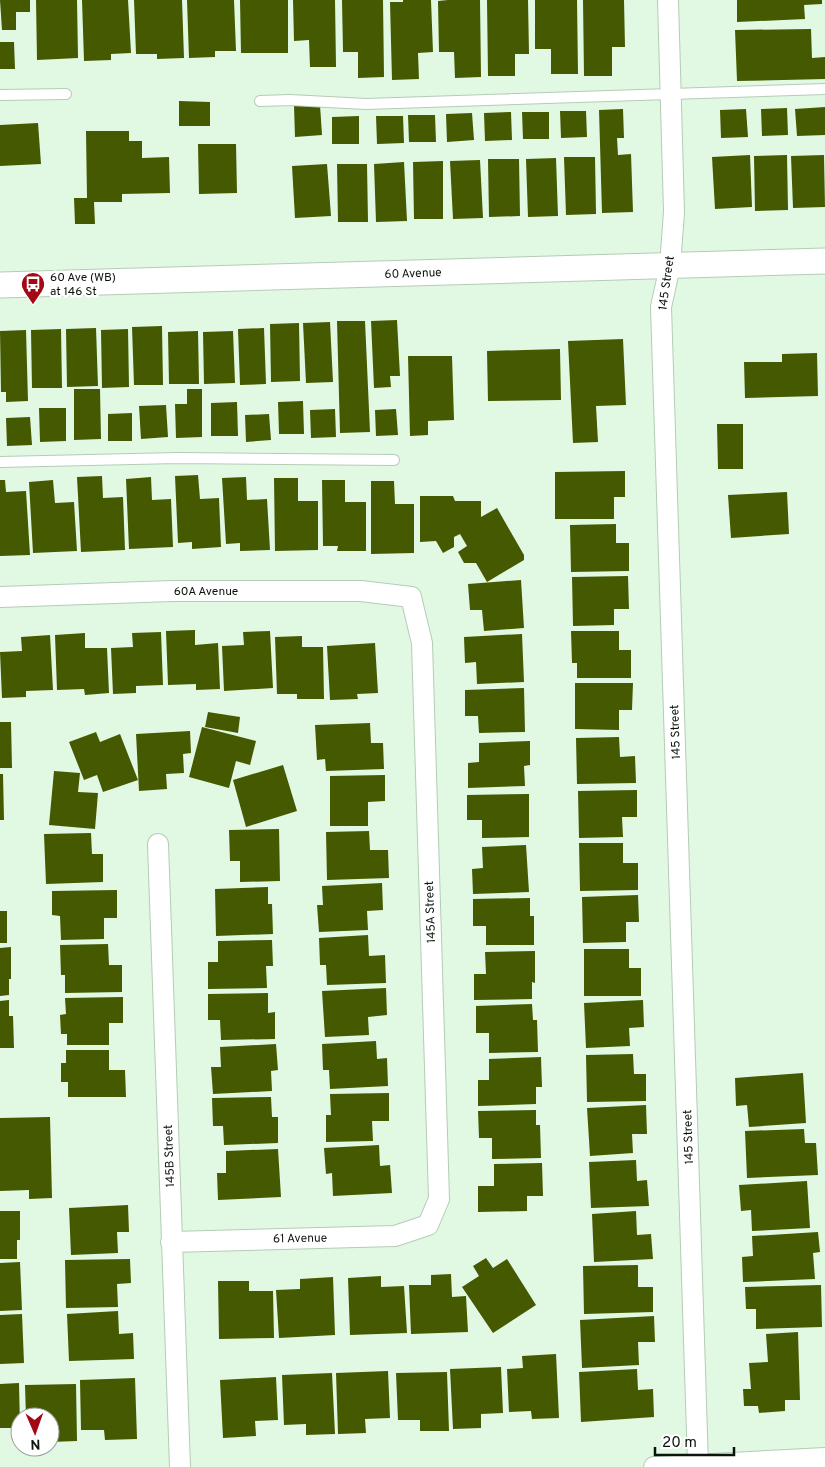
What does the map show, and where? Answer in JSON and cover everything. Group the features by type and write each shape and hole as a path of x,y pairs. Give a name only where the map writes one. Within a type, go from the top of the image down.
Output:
{"street":[{"name":"145 Street","path":"668,0 674,212 670,266 661,307 698,1466"},
{"name":"60 Avenue","path":"0,285 825,261"},
{"name":"60A Avenue","path":"0,597 172,591 361,591 411,597"},
{"name":"145A Street","path":"411,597 422,643 439,1199 428,1226"},
{"name":"145B Street","path":"158,844 180,1467"},
{"name":"61 Avenue","path":"172,1242 394,1236 428,1226"},
{"path":"654,1467 825,1458"}],"lane":[{"path":"260,101 290,100 366,104 825,89"},
{"path":"0,95 66,94"},
{"path":"0,462 178,458 394,460"}],"building":[{"path":"0,0 30,0 30,12 16,12 16,30 2,30"},
{"path":"36,0 77,0 78,58 37,60"},
{"path":"82,0 128,0 131,53 111,54 111,60 84,61"},
{"path":"134,0 182,0 184,58 157,59 157,54 136,54"},
{"path":"187,0 234,0 236,51 215,51 215,57 189,58"},
{"path":"240,0 288,0 288,53 241,53"},
{"path":"293,0 335,0 336,67 310,67 309,40 294,41"},
{"path":"342,0 383,0 384,77 358,78 358,52 343,52"},
{"path":"403,0 431,0 433,52 418,53 419,79 392,80 390,2 403,2"},
{"path":"480,0 481,77 455,78 454,52 439,52 438,1"},
{"path":"487,0 528,0 529,54 515,54 515,76 488,76"},
{"path":"535,0 577,0 578,74 551,74 551,49 535,49"},
{"path":"583,0 624,0 625,47 612,47 612,76 584,76"},
{"path":"737,0 822,0 822,4 804,5 805,19 737,22"},
{"path":"811,29 812,58 825,57 825,79 737,81 735,30"},
{"path":"0,42 14,42 15,69 0,69"},
{"path":"179,101 210,102 210,126 179,126"},
{"path":"320,105 322,135 295,137 294,106"},
{"path":"825,107 825,135 797,136 795,109"},
{"path":"787,108 788,135 762,136 761,109"},
{"path":"623,109 624,138 617,138 618,155 631,154 633,212 602,213 599,110"},
{"path":"746,109 748,137 721,138 720,110"},
{"path":"560,111 586,111 587,137 561,138"},
{"path":"511,112 512,140 485,141 484,113"},
{"path":"522,112 549,112 549,139 523,139"},
{"path":"472,113 474,140 447,142 446,114"},
{"path":"408,115 435,115 436,142 409,142"},
{"path":"359,116 359,144 332,144 332,117"},
{"path":"376,116 403,116 404,143 377,144"},
{"path":"38,123 41,164 0,166 0,125"},
{"path":"86,131 129,131 129,141 142,141 142,158 169,157 170,193 122,194 122,202 94,202 95,224 75,224 74,198 87,198"},
{"path":"198,144 236,144 237,193 199,194"},
{"path":"750,155 752,207 715,209 712,157"},
{"path":"787,155 788,210 755,211 754,156"},
{"path":"824,155 825,207 793,208 791,156"},
{"path":"564,157 595,157 596,214 566,215"},
{"path":"556,158 558,216 528,217 526,159"},
{"path":"488,159 519,159 520,216 489,217"},
{"path":"480,160 483,218 453,219 450,161"},
{"path":"443,161 443,219 414,219 413,162"},
{"path":"404,162 407,221 376,222 374,164"},
{"path":"327,164 331,216 295,218 292,166"},
{"path":"337,164 367,164 368,222 338,222"},
{"path":"397,320 400,376 390,376 391,387 374,388 371,321"},
{"path":"337,321 365,321 370,432 340,433"},
{"path":"330,322 333,382 306,383 303,323"},
{"path":"299,323 300,381 271,382 270,324"},
{"path":"162,326 163,385 134,385 132,327"},
{"path":"96,328 98,386 67,387 66,329"},
{"path":"264,328 266,384 240,385 238,329"},
{"path":"61,329 62,388 32,388 31,330"},
{"path":"128,329 129,387 102,388 101,330"},
{"path":"26,330 28,401 6,402 6,392 1,392 0,331"},
{"path":"198,331 199,384 169,384 168,332"},
{"path":"233,331 235,383 204,384 203,332"},
{"path":"623,339 626,405 596,406 598,442 573,443 568,341"},
{"path":"560,349 561,400 488,401 487,351"},
{"path":"817,353 818,396 745,398 744,362 782,362 782,354"},
{"path":"408,356 452,356 454,420 428,421 428,435 410,436"},
{"path":"74,389 100,389 101,439 74,440"},
{"path":"187,389 202,389 202,437 176,438 175,404 187,404"},
{"path":"303,401 304,434 279,434 278,402"},
{"path":"237,402 238,436 211,436 211,403"},
{"path":"166,405 168,437 141,439 139,406"},
{"path":"39,408 66,408 66,441 40,442"},
{"path":"335,409 336,437 311,438 310,410"},
{"path":"396,409 398,435 376,436 375,410"},
{"path":"132,413 132,441 108,441 108,414"},
{"path":"269,414 271,440 246,442 245,415"},
{"path":"30,417 32,445 7,446 6,418"},
{"path":"717,424 743,424 743,469 718,469"},
{"path":"625,471 625,497 614,497 614,519 555,519 555,472"},
{"path":"198,475 200,499 219,498 221,547 192,549 192,542 178,543 175,476"},
{"path":"102,476 103,498 123,497 125,550 81,552 77,477"},
{"path":"151,477 152,500 171,499 173,547 129,549 126,479"},
{"path":"246,477 247,500 267,499 270,550 240,551 240,543 226,544 222,478"},
{"path":"274,478 298,478 298,501 318,501 318,550 275,551"},
{"path":"0,480 5,480 6,492 26,491 30,555 0,556"},
{"path":"53,480 55,503 74,502 77,551 33,553 29,482"},
{"path":"322,480 345,480 345,502 366,502 366,551 337,551 338,546 323,546"},
{"path":"371,481 394,481 395,504 414,504 414,553 371,554"},
{"path":"787,492 789,534 731,538 728,495"},
{"path":"420,496 453,496 455,501 481,501 481,517 497,508 524,555 524,560 487,582 476,563 464,563 458,552 467,546 460,534 454,537 454,547 443,553 436,541 420,542"},
{"path":"616,524 616,543 629,543 629,571 571,572 570,525"},
{"path":"628,576 629,609 614,609 614,625 573,626 572,577"},
{"path":"521,580 524,628 484,631 482,610 470,610 468,584"},
{"path":"195,630 195,645 218,643 220,689 196,690 196,684 168,685 166,631"},
{"path":"270,631 273,688 224,691 222,646 244,645 243,632"},
{"path":"571,631 619,631 619,650 631,650 631,678 577,678 577,663 572,663"},
{"path":"161,632 163,685 136,686 136,693 113,694 111,648 133,647 132,633"},
{"path":"85,633 85,648 107,648 109,693 85,695 84,689 57,690 55,635"},
{"path":"522,634 524,682 477,684 476,662 465,663 464,637"},
{"path":"50,635 53,690 26,691 26,697 2,698 0,652 22,651 21,637"},
{"path":"302,636 302,647 323,647 324,699 297,699 297,694 277,694 275,637"},
{"path":"375,643 378,693 357,694 358,699 330,700 327,646"},
{"path":"575,683 633,683 632,710 619,710 619,730 575,729"},
{"path":"524,688 525,732 479,733 478,716 465,716 465,690"},
{"path":"208,712 240,717 238,733 205,727"},
{"path":"0,722 11,722 12,768 0,768"},
{"path":"370,723 371,743 383,743 384,769 326,771 325,759 317,760 315,725"},
{"path":"202,727 256,741 250,765 236,761 229,788 189,777"},
{"path":"190,731 191,753 183,754 184,773 166,774 167,789 139,791 136,734"},
{"path":"96,732 100,742 120,734 138,780 103,792 97,775 84,780 69,742"},
{"path":"619,737 620,757 635,756 636,783 577,784 576,738"},
{"path":"530,741 530,765 524,766 525,786 468,788 468,763 479,762 479,743"},
{"path":"283,765 297,811 246,827 233,780"},
{"path":"54,771 80,773 78,792 98,793 95,829 49,825"},
{"path":"0,774 3,774 4,820 0,820"},
{"path":"385,775 385,801 368,802 368,826 330,826 330,776"},
{"path":"637,790 637,817 622,817 623,837 579,838 578,791"},
{"path":"529,794 529,837 482,838 482,820 467,820 467,795"},
{"path":"279,829 280,881 240,882 240,861 230,861 229,830"},
{"path":"369,831 370,850 388,850 389,878 327,880 326,832"},
{"path":"91,833 92,854 103,854 103,882 46,884 44,834"},
{"path":"579,843 623,843 623,863 638,863 638,890 580,891"},
{"path":"526,845 529,892 473,894 472,869 483,868 482,847"},
{"path":"382,883 383,910 367,911 368,930 319,932 317,905 323,905 322,886"},
{"path":"268,887 268,904 272,904 273,934 216,936 215,889"},
{"path":"117,890 117,918 104,918 104,939 61,940 60,916 52,915 52,891"},
{"path":"638,895 639,922 626,922 626,942 583,943 582,897"},
{"path":"530,898 530,916 534,916 534,945 486,945 486,926 473,926 473,899"},
{"path":"0,911 7,911 7,943 0,943"},
{"path":"368,935 369,956 385,955 386,983 327,985 326,965 320,965 319,938"},
{"path":"272,940 273,966 266,966 267,988 208,989 208,962 218,962 218,941"},
{"path":"108,944 109,965 122,965 122,992 65,993 65,975 61,975 60,945"},
{"path":"11,947 9,995 0,996 0,948"},
{"path":"584,949 629,949 629,968 641,968 641,996 584,996"},
{"path":"535,951 535,983 532,982 532,999 474,1000 474,974 486,974 485,952"},
{"path":"386,988 387,1015 368,1017 369,1035 325,1037 322,991"},
{"path":"268,993 268,1013 275,1012 275,1039 221,1040 220,1020 208,1020 208,994"},
{"path":"123,997 123,1023 109,1023 109,1045 67,1045 67,1034 61,1034 60,1015 66,1014 65,998"},
{"path":"9,1000 9,1016 13,1016 14,1048 0,1048 0,1001"},
{"path":"643,1000 644,1027 629,1028 630,1046 586,1048 584,1003"},
{"path":"532,1004 533,1020 537,1020 538,1052 489,1053 489,1033 476,1033 476,1006"},
{"path":"376,1041 377,1059 387,1058 388,1086 330,1089 329,1070 323,1070 322,1044"},
{"path":"276,1044 278,1070 271,1071 272,1091 213,1094 211,1067 221,1067 220,1047"},
{"path":"66,1050 109,1050 109,1070 125,1070 126,1097 68,1097 68,1082 61,1082 61,1063 66,1063"},
{"path":"633,1054 634,1074 646,1074 646,1101 587,1102 586,1055"},
{"path":"541,1057 542,1087 536,1087 536,1104 478,1106 478,1080 489,1080 489,1059"},
{"path":"803,1073 806,1123 749,1127 747,1105 736,1106 735,1078"},
{"path":"389,1093 389,1121 372,1121 373,1141 326,1142 326,1115 331,1115 330,1094"},
{"path":"271,1097 272,1117 278,1117 278,1143 224,1145 223,1126 213,1126 212,1098"},
{"path":"646,1105 647,1134 632,1134 633,1153 590,1156 587,1108"},
{"path":"536,1110 536,1125 540,1125 541,1158 492,1159 492,1138 479,1138 478,1111"},
{"path":"50,1117 52,1198 29,1199 29,1190 0,1191 0,1118"},
{"path":"804,1129 805,1143 816,1143 818,1175 747,1178 745,1131"},
{"path":"379,1145 380,1166 390,1165 392,1193 333,1196 332,1173 326,1174 324,1148"},
{"path":"278,1149 281,1197 218,1200 217,1173 226,1173 226,1151"},
{"path":"636,1160 637,1181 647,1180 649,1206 591,1208 589,1162"},
{"path":"542,1163 543,1196 527,1196 527,1211 478,1212 478,1186 494,1186 494,1164"},
{"path":"807,1181 810,1228 752,1231 751,1210 741,1211 739,1185"},
{"path":"128,1205 129,1232 117,1232 118,1253 71,1255 69,1208"},
{"path":"0,1211 20,1211 20,1240 17,1240 17,1259 0,1259"},
{"path":"636,1211 637,1235 651,1234 653,1259 594,1262 592,1214"},
{"path":"818,1232 820,1252 813,1253 815,1279 743,1282 742,1257 753,1256 752,1236"},
{"path":"486,1258 493,1268 507,1259 536,1305 493,1333 462,1287 479,1276 473,1266"},
{"path":"130,1259 131,1283 117,1284 118,1307 66,1308 65,1260"},
{"path":"20,1262 22,1310 0,1311 0,1263"},
{"path":"638,1265 638,1287 653,1287 653,1312 584,1314 583,1266"},
{"path":"451,1274 452,1297 466,1296 468,1332 411,1334 409,1285 431,1285 431,1275"},
{"path":"381,1276 381,1287 404,1286 407,1333 350,1335 348,1278"},
{"path":"333,1277 335,1335 279,1338 276,1290 300,1289 300,1279"},
{"path":"218,1281 249,1281 249,1291 273,1291 274,1338 219,1339"},
{"path":"821,1285 822,1327 756,1329 756,1309 746,1309 745,1287"},
{"path":"118,1311 119,1334 133,1333 134,1359 69,1361 67,1314"},
{"path":"22,1314 24,1363 0,1364 0,1315"},
{"path":"654,1316 655,1342 638,1342 639,1365 582,1368 580,1320"},
{"path":"798,1332 800,1400 785,1400 785,1411 759,1413 758,1406 744,1406 743,1389 751,1389 749,1363 768,1362 766,1334"},
{"path":"556,1354 559,1418 532,1419 531,1411 509,1412 507,1369 523,1368 522,1356"},
{"path":"501,1367 503,1413 481,1414 481,1428 453,1429 450,1369"},
{"path":"637,1369 638,1390 653,1389 654,1417 581,1422 579,1372"},
{"path":"388,1371 390,1418 365,1419 366,1433 338,1434 336,1373"},
{"path":"447,1372 449,1431 420,1431 420,1420 398,1420 396,1373"},
{"path":"332,1373 335,1434 306,1435 306,1424 284,1425 282,1375"},
{"path":"276,1377 278,1420 255,1421 256,1436 223,1438 220,1380"},
{"path":"135,1378 137,1439 105,1440 104,1430 81,1430 80,1380"},
{"path":"19,1383 20,1407 10,1407 10,1428 0,1428 0,1384"},
{"path":"76,1384 77,1441 60,1442 60,1407 26,1407 25,1385"}],"place":[{"name":"60 Ave (WB) at 146 St","path":"33,305"}]}
